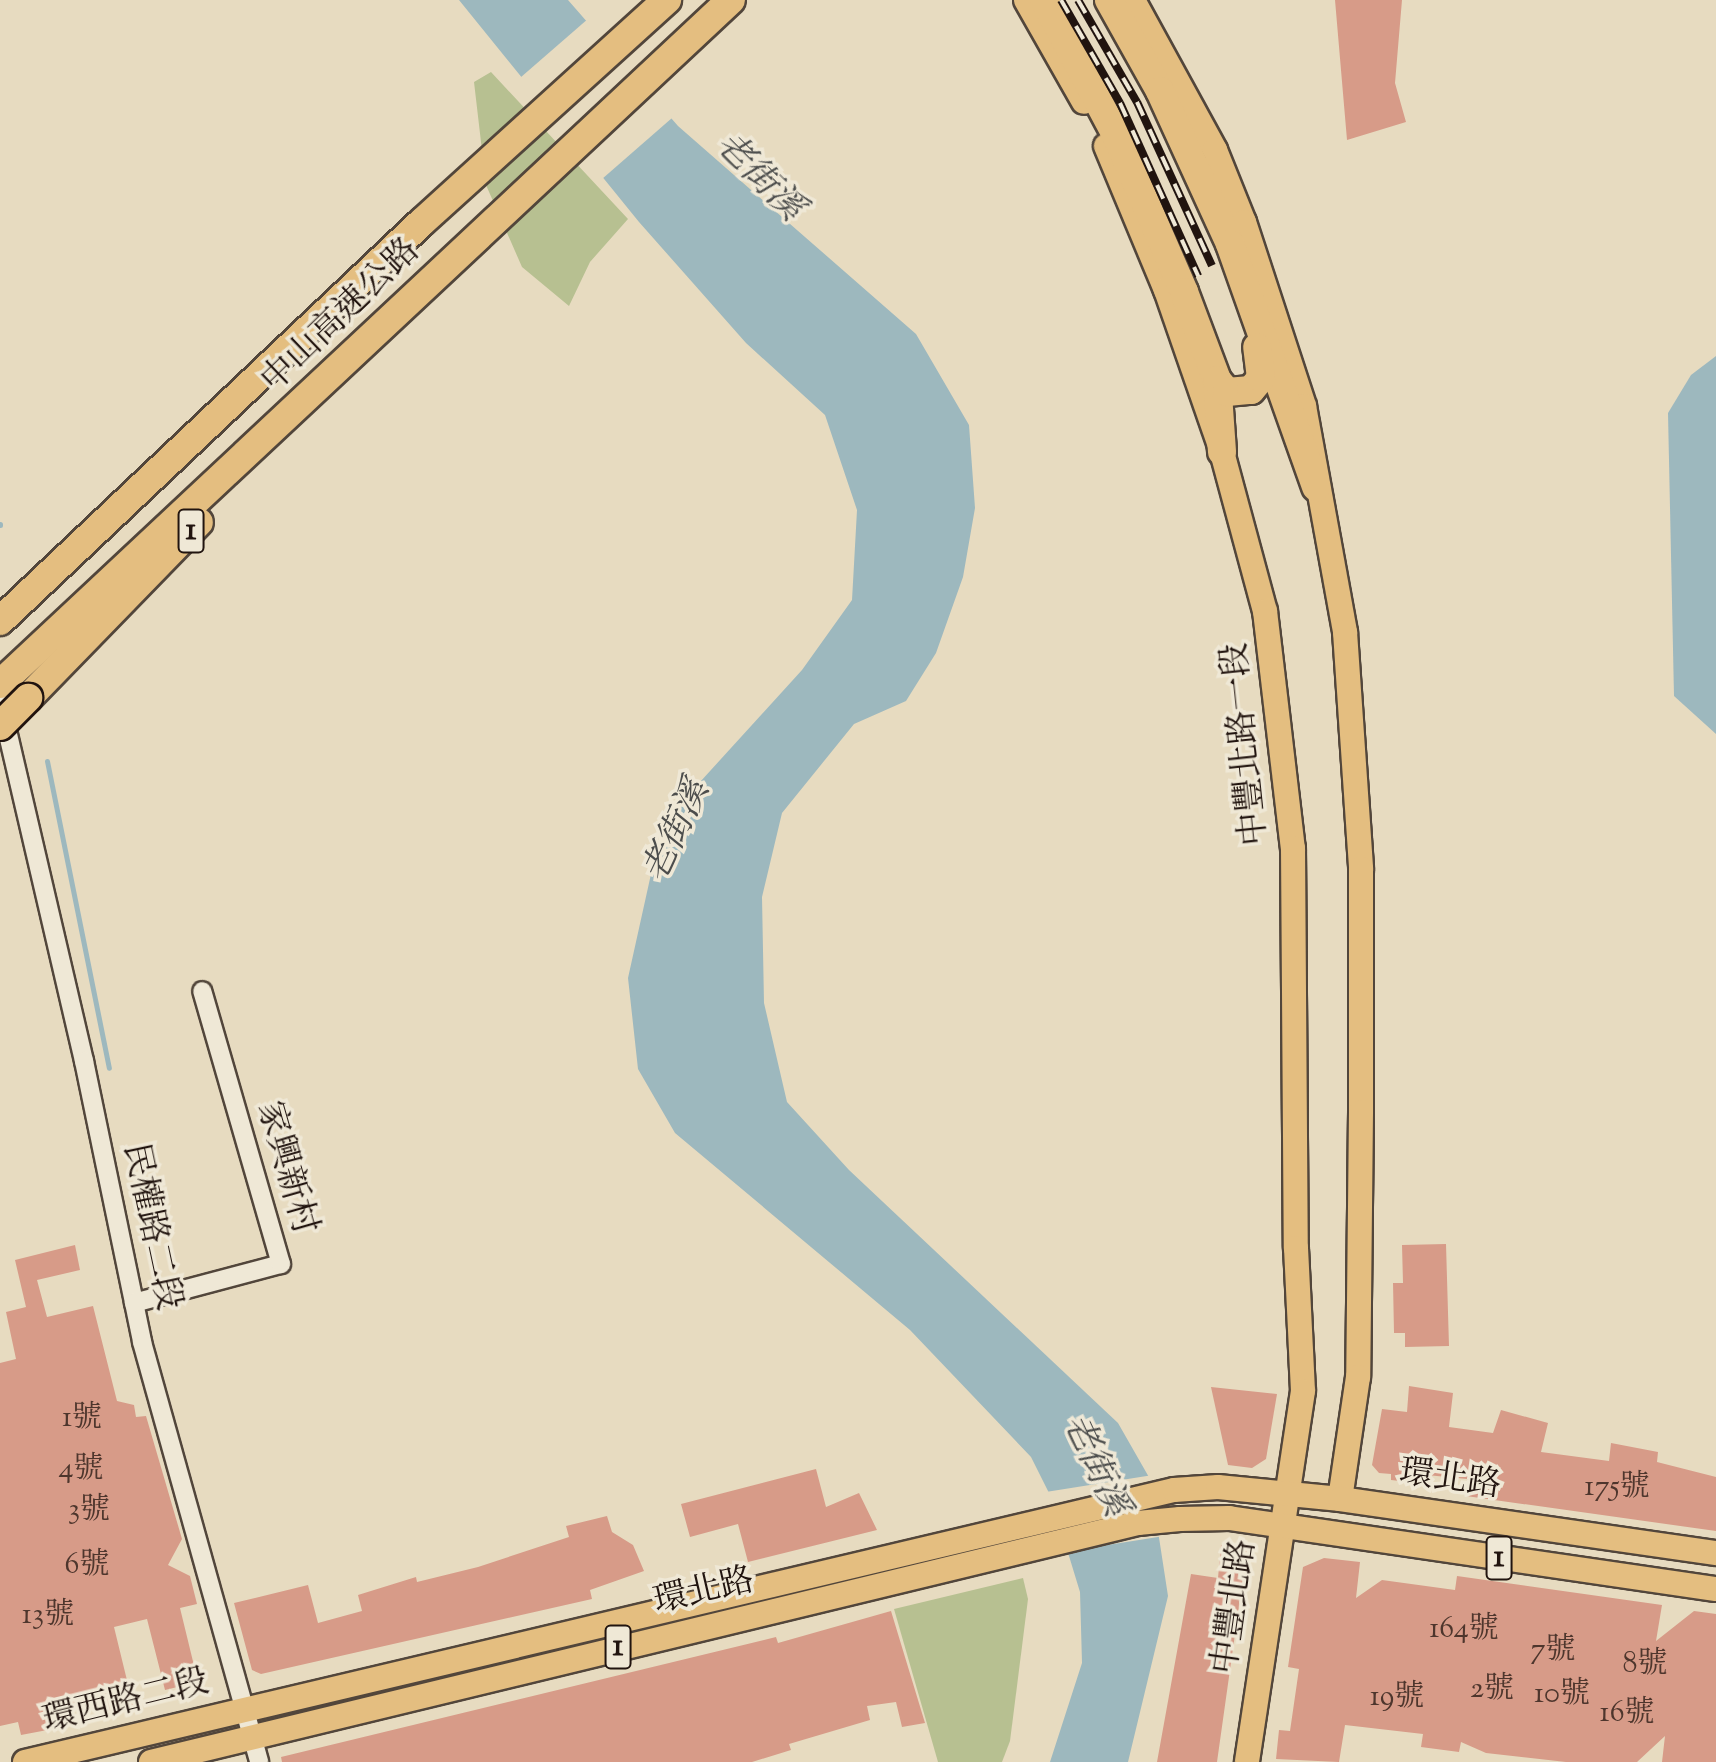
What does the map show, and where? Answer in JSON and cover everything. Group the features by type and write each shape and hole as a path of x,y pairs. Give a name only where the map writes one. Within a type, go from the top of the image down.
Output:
{"highway":[{"name":"中山高速公路","path":"2,606 667,0"},
{"name":"中山高速公路","path":"10,675 731,0"},
{"path":"1044,0 1115,133 1217,380 1227,392 1238,392 1251,390 1261,378 1230,244"},
{"path":"1109,0 1160,91 1230,244 1316,487"},
{"name":"1","path":"0,726 14,699 132,595 349,360"},
{"path":"1217,380 1222,452"}],"main road":[{"name":"中豐北路一段","path":"1026,0 1098,128 1166,290 1222,452 1265,611 1293,848 1296,1248 1303,1391 1281,1525"},
{"path":"1133,0 1215,150 1244,222 1304,406 1316,487 1345,632 1361,869 1358,1377 1340,1499"},
{"name":"環北路","path":"244,1709 1174,1490 1285,1493 1340,1499 1716,1553"},
{"name":"中豐北路","path":"1247,1762 1281,1525 1340,1499"},
{"name":"環北路","path":"253,1737 1138,1523 1229,1518 1716,1589"},
{"name":"環西路二段","path":"25,1762 244,1709"},
{"name":"環西路二段","path":"151,1762 253,1737"}],"street":[{"name":"民權路二段","path":"14,699 134,1303 259,1762"},
{"name":"家興新村","path":"134,1303 281,1264 202,991"}],"green space":[{"path":"491,72 628,219 590,262 569,306 522,267 486,185 474,82"},
{"path":"1023,1578 1028,1599 1010,1741 1002,1762 938,1762 894,1609"}],"water":[{"name":"老街溪","path":"459,0 568,0 678,126 916,334 969,425 975,508 963,577 936,653 906,701 854,724 782,813 762,897 764,1003 787,1102 849,1170 1118,1423 1150,1479 1168,1596 1128,1762 1050,1762 1082,1663 1080,1592 1051,1497 1031,1457 910,1330 675,1133 638,1069 628,978 655,856 680,804 802,670 852,600 857,510 825,415 746,343 639,222"},
{"path":"1716,356 1716,734 1674,696 1668,413 1691,375"}],"pier":[{"path":"589,18 674,116 600,180 515,82"},
{"path":"1153,1475 1163,1536 1057,1553 1047,1492"}],"building":[{"path":"1335,0 1402,0 1395,83 1406,122 1347,140"},
{"path":"1446,1244 1449,1346 1405,1347 1405,1333 1394,1333 1393,1283 1403,1283 1402,1245"},
{"path":"75,1245 80,1270 37,1280 47,1317 93,1306 117,1401 134,1405 136,1417 146,1416 182,1539 168,1565 190,1576 197,1604 180,1608 198,1682 165,1690 147,1619 114,1627 134,1709 97,1718 94,1704 55,1714 58,1728 21,1735 18,1722 0,1726 0,1363 16,1359 6,1312 26,1307 15,1260"},
{"path":"1409,1386 1453,1393 1449,1427 1493,1433 1501,1410 1548,1423 1541,1452 1609,1461 1611,1443 1658,1452 1657,1462 1716,1477 1716,1531 1466,1496 1467,1479 1427,1475 1426,1484 1391,1480 1391,1474 1379,1473 1372,1465 1382,1409 1407,1412"},
{"path":"1211,1387 1277,1394 1266,1459 1252,1468 1228,1465"},
{"path":"816,1469 826,1507 859,1493 877,1530 748,1562 738,1524 690,1537 681,1504"},
{"path":"607,1516 612,1532 633,1545 644,1571 590,1590 592,1599 261,1674 252,1670 234,1603 308,1585 318,1623 362,1611 358,1595 416,1577 417,1582 478,1567 569,1537 566,1526"},
{"path":"1221,1545 1247,1549 1217,1762 1157,1762 1191,1574 1218,1578"},
{"path":"1324,1558 1360,1562 1356,1598 1382,1580 1455,1590 1457,1576 1662,1605 1656,1641 1694,1611 1716,1614 1716,1762 1662,1762 1665,1736 1637,1762 1566,1762 1486,1753 1461,1742 1459,1752 1421,1747 1423,1734 1345,1725 1339,1762 1276,1759 1279,1730 1290,1731 1299,1669 1288,1667 1303,1567"},
{"path":"891,1611 925,1723 902,1727 896,1702 867,1706 870,1720 789,1744 791,1750 752,1762 282,1762 281,1757 776,1637 778,1643"}],"waterway":[{"path":"47,761 109,1068"}],"railway":[{"path":"1061,0 1120,103 1198,276"},
{"path":"1078,0 1137,102 1212,266"}]}
